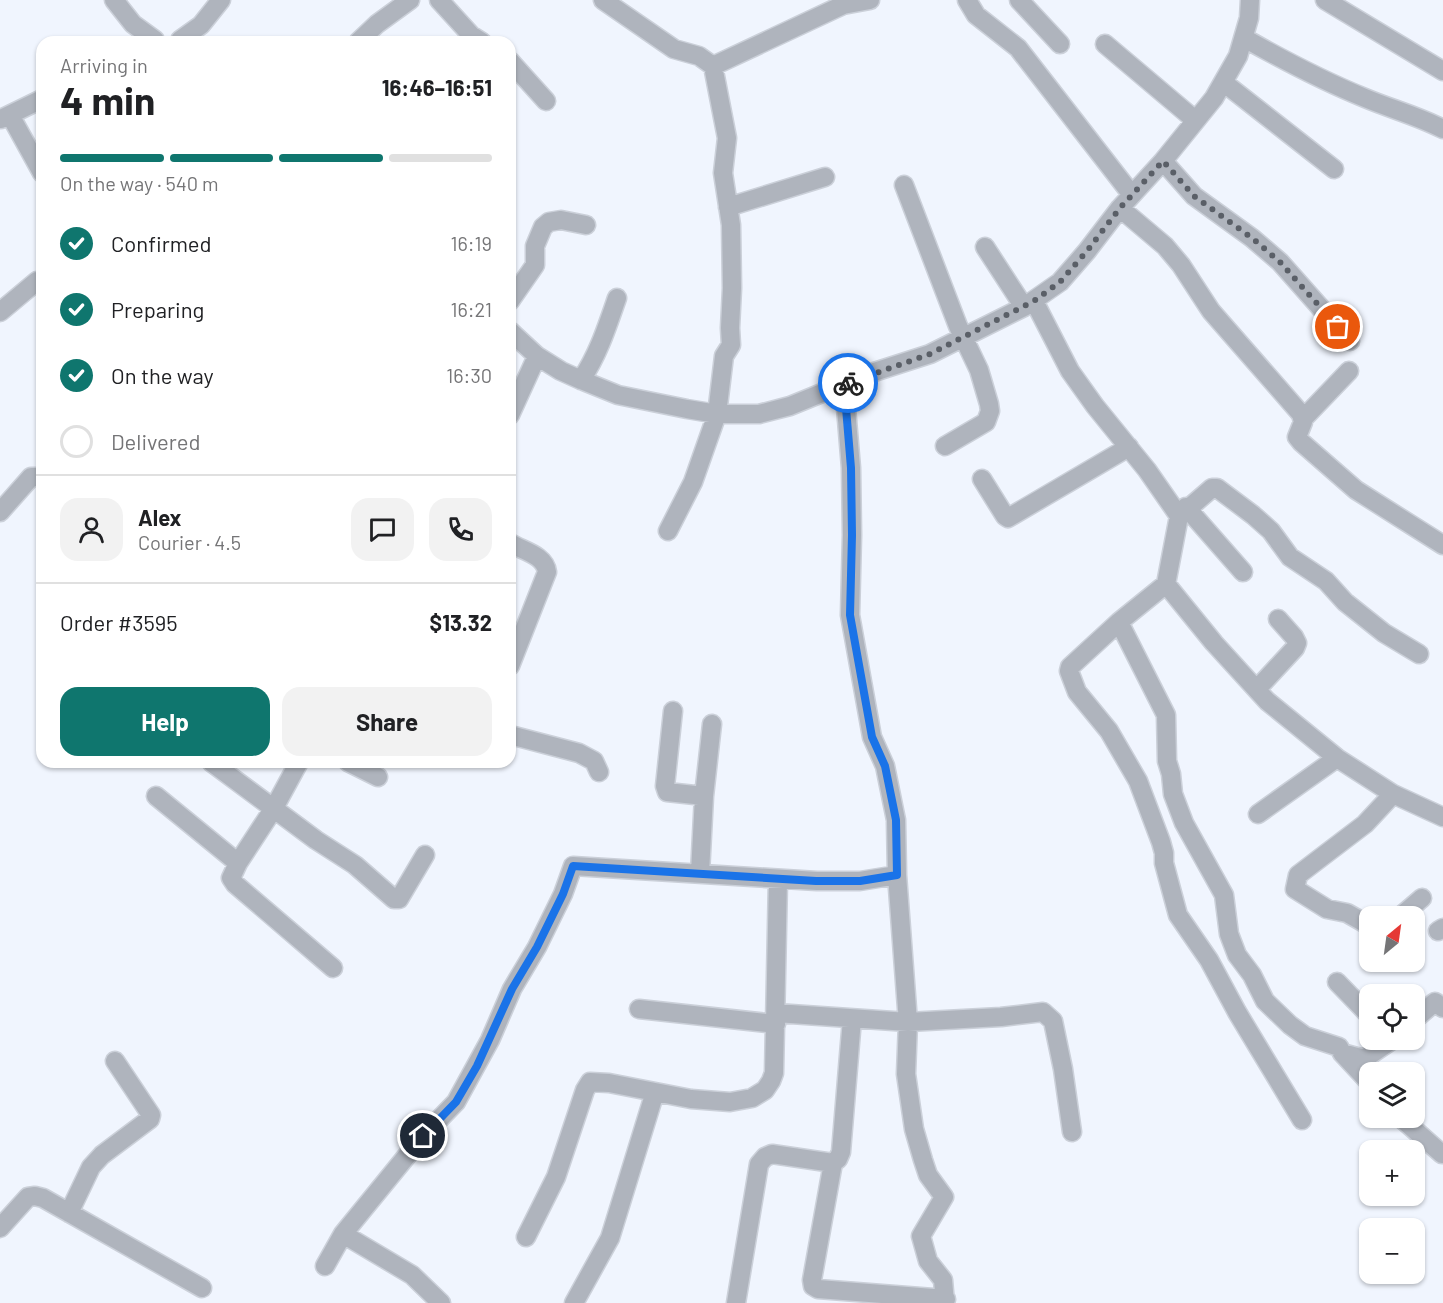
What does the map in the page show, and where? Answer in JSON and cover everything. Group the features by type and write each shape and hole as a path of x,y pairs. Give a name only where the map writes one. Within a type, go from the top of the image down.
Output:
{"street":[{"path":"114,0 133,24 146,36"},
{"path":"189,36 221,0"},
{"path":"365,36 410,0"},
{"path":"439,0 473,36"},
{"path":"603,0 675,49 699,56 712,66 727,138 723,173 731,225 731,345 724,356 717,414 693,482 668,531"},
{"path":"712,66 843,5 870,0"},
{"path":"967,0 976,15 1018,48 1126,202 1181,265 1211,311 1303,419"},
{"path":"1019,0 1060,45"},
{"path":"516,337 537,356 581,380 618,394 687,410 717,414 759,414 790,406 844,384 930,354 1029,304 1060,282 1214,98 1238,56 1249,18 1250,0"},
{"path":"1325,0 1443,71"},
{"path":"1244,38 1303,71 1394,111 1416,116 1443,129"},
{"path":"1105,44 1195,120"},
{"path":"516,68 546,101"},
{"path":"1223,82 1334,169"},
{"path":"36,102 5,117 36,164"},
{"path":"1163,161 1194,196 1252,238 1280,262 1350,341"},
{"path":"728,207 825,177"},
{"path":"904,185 958,326 965,337 985,387 990,411 986,422 945,446"},
{"path":"516,292 535,265 535,246 543,227 549,222 561,220 586,225"},
{"path":"985,247 1029,304 1070,371 1095,406 1183,512 1243,572"},
{"path":"0,312 36,282"},
{"path":"581,380 593,363 617,298"},
{"path":"516,403 537,356"},
{"path":"1349,371 1303,419 1298,437 1335,474 1356,490 1443,545"},
{"path":"844,384 851,468 850,615 872,737 885,766 896,820 897,875 908,1022 906,1074 914,1129 928,1175 944,1197 921,1236 928,1262 943,1280 946,1301 818,1289 813,1286 812,1280 833,1163 841,1152 852,1019"},
{"path":"982,479 1008,518 1129,447"},
{"path":"3,502 31,477 36,477"},
{"path":"1302,1120 1237,1012 1209,960 1178,915 1164,863 1161,842 1137,781 1109,731 1077,692 1070,667 1119,622 1166,584 1183,512 1212,488 1222,491 1271,531 1290,557 1326,581 1344,602 1384,633 1419,654"},
{"path":"516,546 543,561 547,572 516,651"},
{"path":"1166,584 1214,643 1267,701 1337,758 1393,794 1443,817"},
{"path":"1257,689 1297,643 1278,619"},
{"path":"1119,622 1166,715 1167,761 1172,774 1173,794 1184,823 1224,895 1229,934 1237,954 1252,975 1265,1001 1305,1036 1339,1047 1359,1071"},
{"path":"673,711 665,786 667,792 704,796"},
{"path":"700,873 704,796 712,724"},
{"path":"516,737 579,753 594,761 599,772"},
{"path":"1258,814 1337,758"},
{"path":"219,768 316,840 355,865 394,899 399,899 425,855"},
{"path":"296,768 231,878 235,884 333,968"},
{"path":"360,768 378,777"},
{"path":"1359,920 1347,913 1327,909 1295,889 1298,875 1365,824 1393,794"},
{"path":"156,796 238,863"},
{"path":"325,1266 343,1234 423,1136 456,1102 490,1041 512,989 537,947 563,894 572,867 778,879 860,881 897,875"},
{"path":"526,1237 556,1177 590,1082 609,1083 691,1099 730,1102 752,1098 769,1085 772,1078 776,1019 778,879"},
{"path":"1413,906 1422,898"},
{"path":"1338,982 1359,1004"},
{"path":"1425,1011 1436,1002 1443,1008"},
{"path":"639,1009 776,1019 908,1022 1001,1017 1034,1012 1048,1015 1053,1021 1063,1069 1072,1132"},
{"path":"1342,1053 1364,1059 1377,1050"},
{"path":"69,1213 91,1167 102,1155 150,1119 151,1115 115,1061"},
{"path":"574,1303 610,1238 655,1092"},
{"path":"1412,1128 1442,1154"},
{"path":"736,1303 759,1164 765,1157 772,1154 833,1163"},
{"path":"0,1228 28,1197 35,1196 202,1288"},
{"path":"343,1234 412,1275 441,1303"}],"way so far":[{"path":"848,383 930,354 1034,301 1060,282 1120,208 1163,161 1194,196 1252,238 1280,262 1338,327"}],"route":[{"path":"423,1136 456,1102 477,1066 512,989 537,947 563,894 570,870 574,865 816,881 860,881 897,875 896,820 888,776 872,737 850,615 851,468 844,384 848,383"}]}
